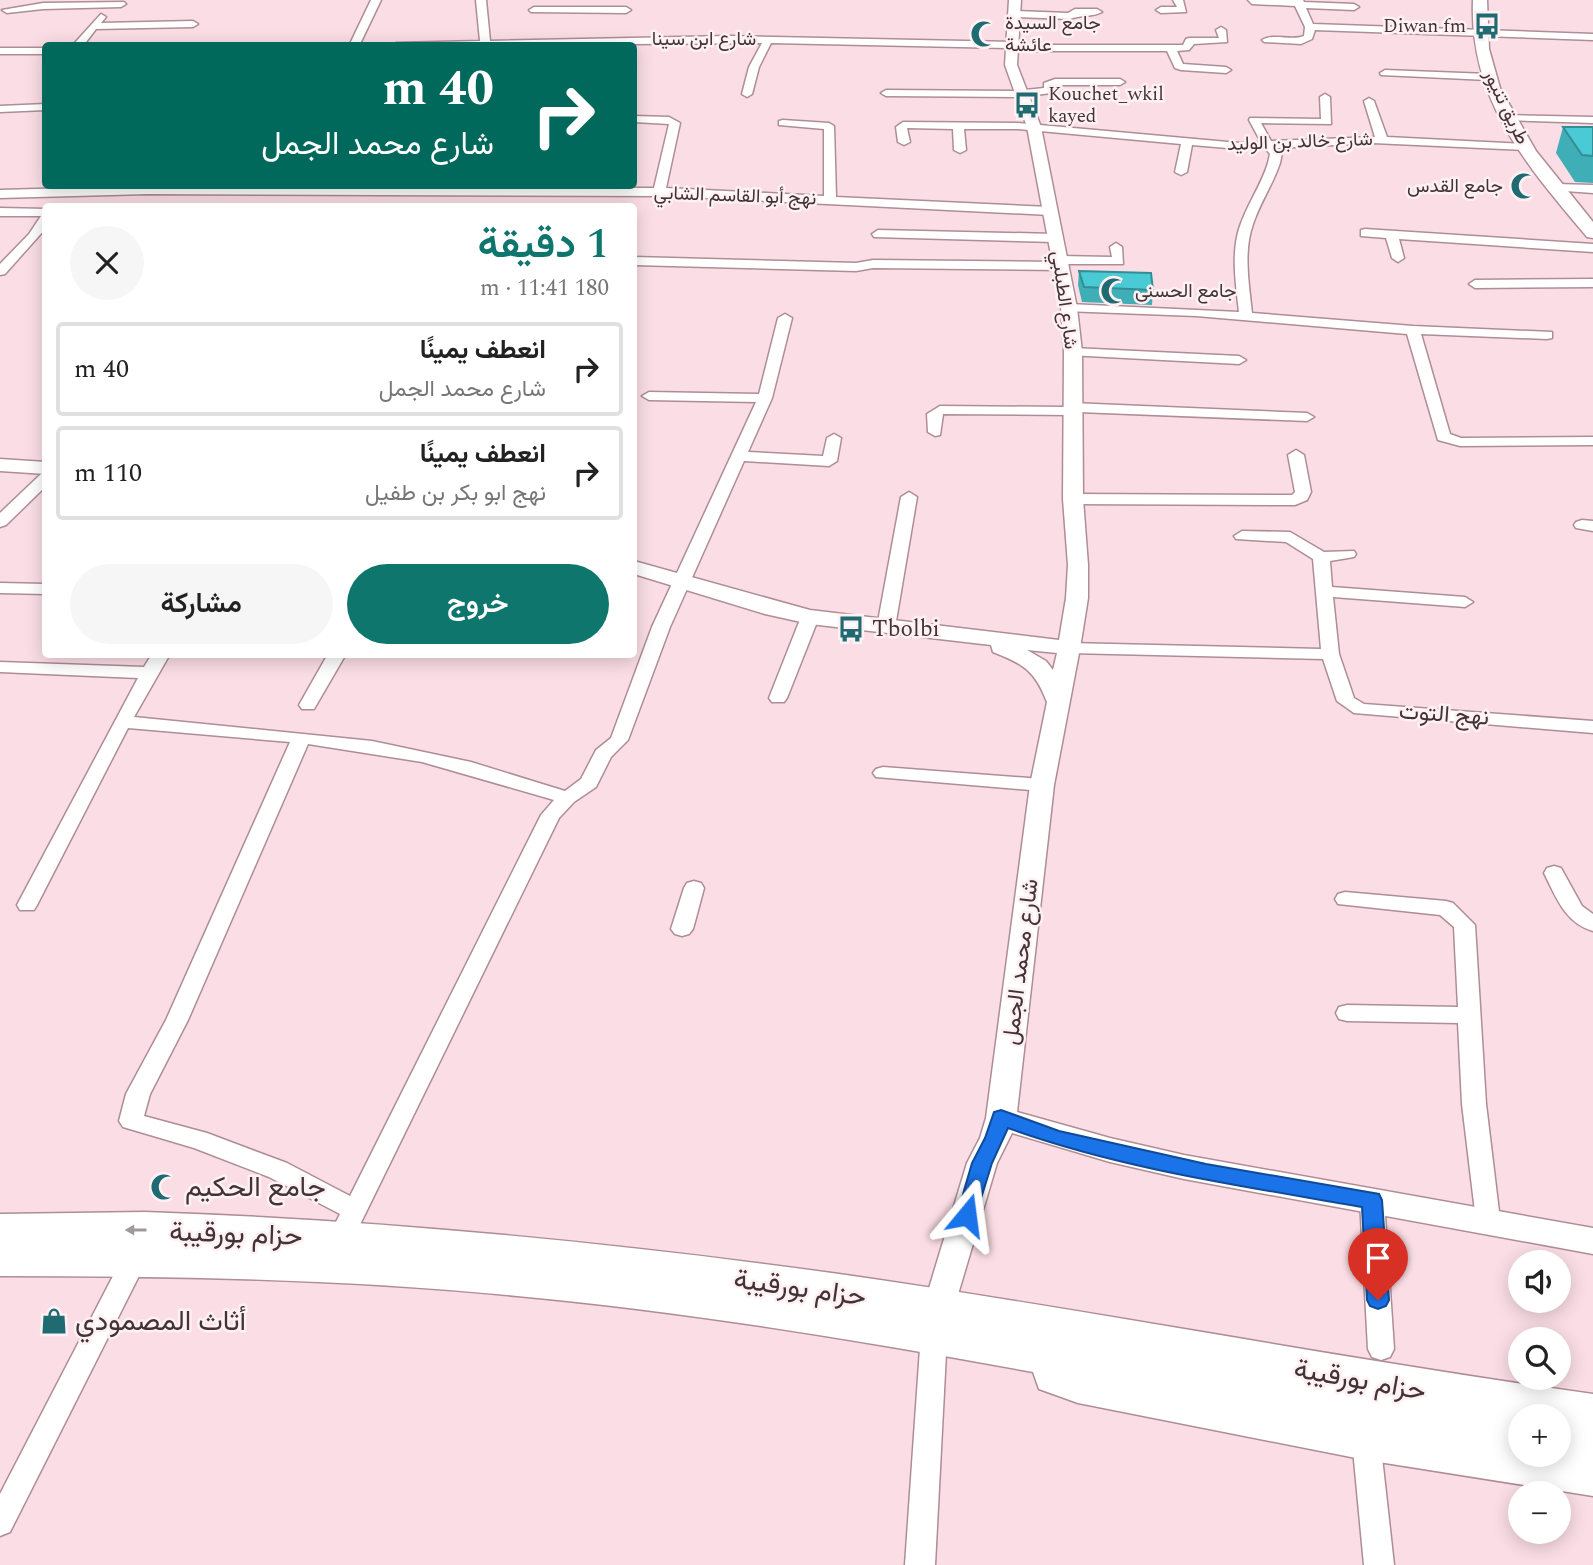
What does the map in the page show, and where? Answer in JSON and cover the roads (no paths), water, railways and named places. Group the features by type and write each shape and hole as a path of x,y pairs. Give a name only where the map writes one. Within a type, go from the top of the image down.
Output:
{"highway":[{"name":"حزام بورقيبة","path":"0,1232 347,1224 570,1258 1467,1413 1593,1415"},
{"name":"حزام بورقيبة","path":"0,1258 135,1258 325,1264 568,1283 937,1321"},
{"path":"937,1321 1053,1310 1593,1397"},
{"path":"937,1321 1077,1383 1366,1438 1593,1474"},
{"name":"حزام بورقيبة","path":"1467,1413 1508,1430"},
{"path":"1571,1442 1593,1445"}],"main road":[{"name":"طريق تنيور","path":"1480,0 1479,31 1489,77 1508,118 1555,188 1593,233"}],"street":[{"path":"3,14 13,0"},
{"path":"356,42 376,0"},
{"path":"481,0 485,42"},
{"path":"621,20 632,0"},
{"path":"1161,10 1182,10 1178,0"},
{"path":"1252,1 1354,7"},
{"path":"3,14 45,3 121,4"},
{"path":"1267,40 1306,41 1310,27 1299,3"},
{"path":"80,42 108,4"},
{"path":"1015,7 1070,16 1075,12 1097,12"},
{"name":"شارع الطبلبي","path":"1015,7 1011,65 1034,127 1069,308 1073,352 1073,499 1078,565 1077,598 1069,648"},
{"path":"534,10 626,10"},
{"path":"102,15 199,14"},
{"path":"93,26 193,24"},
{"path":"1310,27 1593,37"},
{"path":"1368,28 1376,45"},
{"name":"شارع ابن سينا","path":"501,42 612,35 1012,46 1109,43 1185,48 1189,46 1189,41 1224,40 1221,30"},
{"path":"747,94 754,67 768,40"},
{"path":"1171,48 1179,66 1226,69"},
{"path":"0,51 42,51"},
{"path":"1385,73 1489,77"},
{"path":"886,93 1020,93 1047,91 1050,90 1048,85 1055,82 1120,82"},
{"path":"1254,120 1327,122 1325,97"},
{"path":"1369,101 1382,140"},
{"path":"1246,315 1242,250 1246,227 1276,153 1268,145 1247,106"},
{"path":"0,109 42,107"},
{"path":"1508,118 1593,120"},
{"path":"637,119 669,120 675,123 659,192"},
{"path":"783,123 829,126 830,200"},
{"name":"شارع خالد بن الوليد","path":"904,142 901,127 904,125 958,125 1034,127 1239,146 1382,140 1525,147"},
{"path":"958,125 960,150"},
{"path":"1181,172 1187,141"},
{"path":"1555,188 1593,189"},
{"name":"نهج أبو القاسم الشابي","path":"0,194 51,189"},
{"name":"نهج أبو القاسم الشابي","path":"285,189 659,192 830,200 880,234 1050,211"},
{"path":"300,203 306,191"},
{"path":"385,203 390,191"},
{"path":"569,203 575,192"},
{"path":"0,212 42,212"},
{"path":"0,271 33,237 42,222"},
{"path":"1365,233 1593,248"},
{"path":"880,234 1055,238"},
{"path":"637,261 856,267 880,234"},
{"path":"880,234 1060,263 1119,261 1116,247"},
{"path":"1391,234 1398,258"},
{"path":"1475,284 1593,283"},
{"path":"1069,308 1246,315 1413,330 1547,335"},
{"path":"301,738 187,998 138,1094 131,1121 199,1140 278,1170 347,1224 486,951 546,824 571,795 589,783 603,754 616,741 661,627 765,398 785,318"},
{"path":"1413,330 1443,436 1460,442 1593,441"},
{"path":"1073,352 1240,360"},
{"path":"649,397 765,398"},
{"path":"935,432 934,414 940,410 1071,409 1307,417"},
{"path":"998,410 999,430"},
{"path":"739,456 829,461 834,438"},
{"path":"1073,499 1295,499 1301,497 1303,492 1296,455"},
{"path":"0,465 42,468"},
{"path":"0,522 42,481"},
{"path":"886,627 909,497"},
{"path":"1242,536 1290,537 1321,557 1348,554"},
{"name":"نهج التوت","path":"1321,557 1330,654 1346,701 1360,709 1593,727"},
{"path":"637,568 773,609 810,617 978,639 1069,648 1330,654"},
{"path":"0,588 42,589"},
{"path":"1325,592 1465,602"},
{"path":"778,698 810,617"},
{"path":"978,639 1014,652 1038,666 1052,683 1058,702"},
{"name":"شارع محمد الجمل","path":"937,1321 982,1163 995,1138 1001,1118 1042,785 1069,648"},
{"path":"27,905 122,722 159,658"},
{"path":"308,705 335,658"},
{"path":"0,667 150,673"},
{"path":"122,722 372,747 440,760 571,795"},
{"path":"883,773 1042,785"},
{"path":"1554,873 1574,911 1593,924"},
{"path":"682,929 694,888"},
{"path":"1345,899 1446,908 1464,925 1474,1104 1488,1220"},
{"path":"1347,1013 1469,1016"},
{"path":"1001,1118 1057,1138 1206,1171 1593,1241"},
{"path":"1372,1200 1381,1349"},
{"path":"0,1523 135,1258"},
{"path":"920,1565 937,1321"},
{"path":"1366,1438 1379,1565"}],"place":[{"name":"Diwan fm","path":"1487,26"},
{"name":"جامع السيدة عائشة","path":"984,34"},
{"name":"Kouchet_wkil kayed","path":"1027,105"},
{"name":"جامع القدس","path":"1524,186"},
{"name":"جامع الحسنى","path":"1114,291"},
{"name":"Tbolbi","path":"851,629"},
{"name":"جامع الحكيم","path":"164,1187"},
{"name":"أثاث المصمودي","path":"54,1321"}]}
